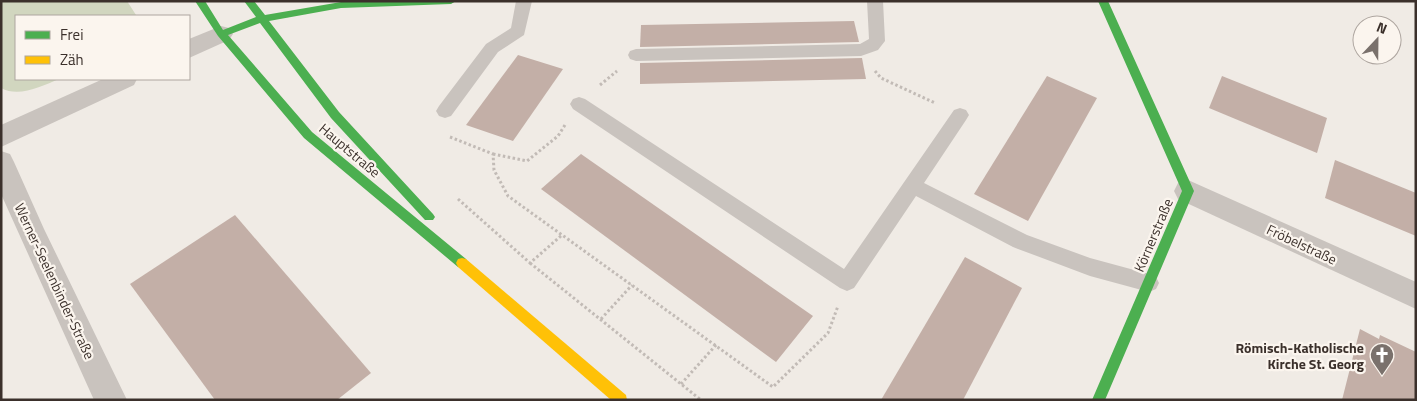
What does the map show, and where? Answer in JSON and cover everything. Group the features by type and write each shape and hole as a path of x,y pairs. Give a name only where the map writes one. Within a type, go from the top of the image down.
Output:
{"main road":[{"name":"Hauptstraße","path":"200,1 221,34 308,135 505,299 621,400"},
{"name":"Hauptstraße","path":"249,1 335,115 505,299"},
{"path":"221,34 261,19 341,5 451,1"},
{"name":"Körnerstraße","path":"1098,400 1188,191 1103,1"}],"street":[{"path":"190,49 221,34"},
{"path":"1,137 123,80"},
{"name":"Werner-Seelenbinder-Straße","path":"1,162 30,229 111,400"},
{"name":"Fröbelstraße","path":"1188,191 1416,296"}],"lane":[{"path":"445,110 492,48 518,30 524,1"},
{"path":"636,55 861,50 872,46 876,41 875,1"},
{"path":"579,104 847,282 960,115"},
{"path":"912,185 1020,242 1090,268 1149,283"}],"path":[{"path":"872,46 875,71 881,78 960,115"},
{"path":"445,110 436,132 493,154 527,161 558,136 579,104 636,55"},
{"path":"493,154 494,170 508,196 773,387 828,333 847,282"},
{"path":"456,197 530,263 701,400"},
{"path":"530,263 562,235"},
{"path":"601,319 632,286"},
{"path":"681,384 716,345"}],"green space":[{"path":"1,1 127,1 136,15 15,15 15,80 57,80 30,90 15,92 1,88"}],"building":[{"path":"854,21 859,42 640,47 641,25"},
{"path":"518,55 563,69 513,141 466,125"},
{"path":"862,58 866,79 640,84 640,63"},
{"path":"1047,76 1097,98 1028,221 974,194"},
{"path":"1222,76 1327,118 1317,153 1209,108"},
{"path":"581,154 813,316 776,362 541,189"},
{"path":"1335,160 1416,193 1416,236 1325,198"},
{"path":"235,215 371,373 337,400 215,400 130,284"},
{"path":"965,257 1022,288 963,400 881,400"},
{"name":"Römisch-Katholische Kirche St. Georg","path":"1360,329 1379,339 1380,335 1416,352 1416,400 1342,400"}],"traffic: fast":[{"path":"200,1 221,34 308,135 462,263"},
{"path":"249,1 335,115 429,217"},
{"path":"221,34 261,19 341,5 451,1"},
{"path":"1098,400 1188,191 1103,1"}],"traffic: slow":[{"path":"462,263 621,400"}],"place":[{"name":"Römisch-Katholische Kirche St. Georg","path":"1382,376"}]}
